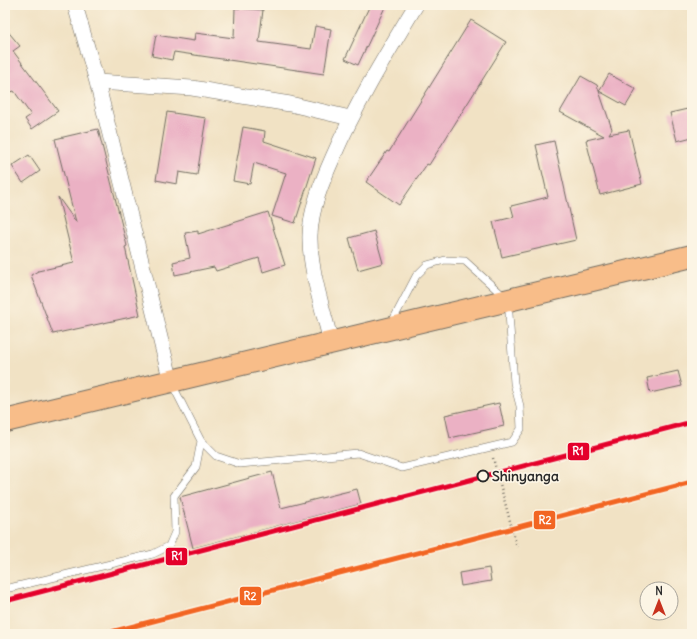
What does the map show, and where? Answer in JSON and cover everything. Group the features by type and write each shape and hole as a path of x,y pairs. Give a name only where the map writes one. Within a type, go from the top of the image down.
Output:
{"highway":[{"path":"5,421 171,382 389,327 692,256"}],"street":[{"path":"75,5 97,82 171,382"},
{"path":"331,342 313,267 310,236 312,211 319,188 350,118 416,5"},
{"path":"97,82 192,88 290,104 350,118"}],"lane":[{"path":"171,382 201,441 216,456 240,464 358,453 402,468 512,442 521,429 520,406 514,383 508,300 464,261 445,260 427,265 416,276 389,327"},
{"path":"5,590 153,554 169,546 175,532 174,496 196,467 201,441"}],"path":[{"path":"493,458 517,547"}],"building":[{"path":"370,5 386,5 358,65 345,59"},
{"path":"235,8 263,10 259,42 311,49 315,26 331,29 324,74 174,52 172,60 152,56 156,35 194,41 195,33 234,38"},
{"path":"471,20 506,42 429,165 427,164 399,205 366,182 387,151 389,152"},
{"path":"5,28 20,46 13,51 58,111 32,129 25,119 31,115 14,91 5,94"},
{"path":"609,74 636,89 626,106 599,91"},
{"path":"581,76 597,85 612,129 609,134 629,130 642,184 600,195 586,140 604,136 560,112"},
{"path":"692,108 692,137 677,141 670,113"},
{"path":"167,112 206,118 197,175 179,172 177,184 156,180"},
{"path":"243,127 265,131 264,141 316,158 295,223 272,216 286,173 254,163 250,184 233,181"},
{"path":"98,129 127,246 125,247 140,315 53,334 31,275 38,271 74,263 58,197 76,222 55,139"},
{"path":"554,141 576,240 502,257 493,222 514,217 511,206 548,197 536,145"},
{"path":"29,155 40,171 23,183 12,166"},
{"path":"268,212 285,265 263,272 259,258 216,271 214,267 175,275 173,262 190,258 185,233 198,231 198,234"},
{"path":"374,231 383,263 358,270 349,238"},
{"path":"678,371 682,386 650,393 647,378"},
{"path":"499,403 504,426 450,438 445,415"},
{"path":"272,472 281,508 357,489 361,504 193,548 180,497"},
{"path":"489,568 491,581 461,586 459,573"}],"transit line":[{"name":"R1","path":"5,601 692,422"},
{"name":"R2","path":"103,634 692,482"}],"place":[{"name":"Shinyanga","path":"483,476"}]}
